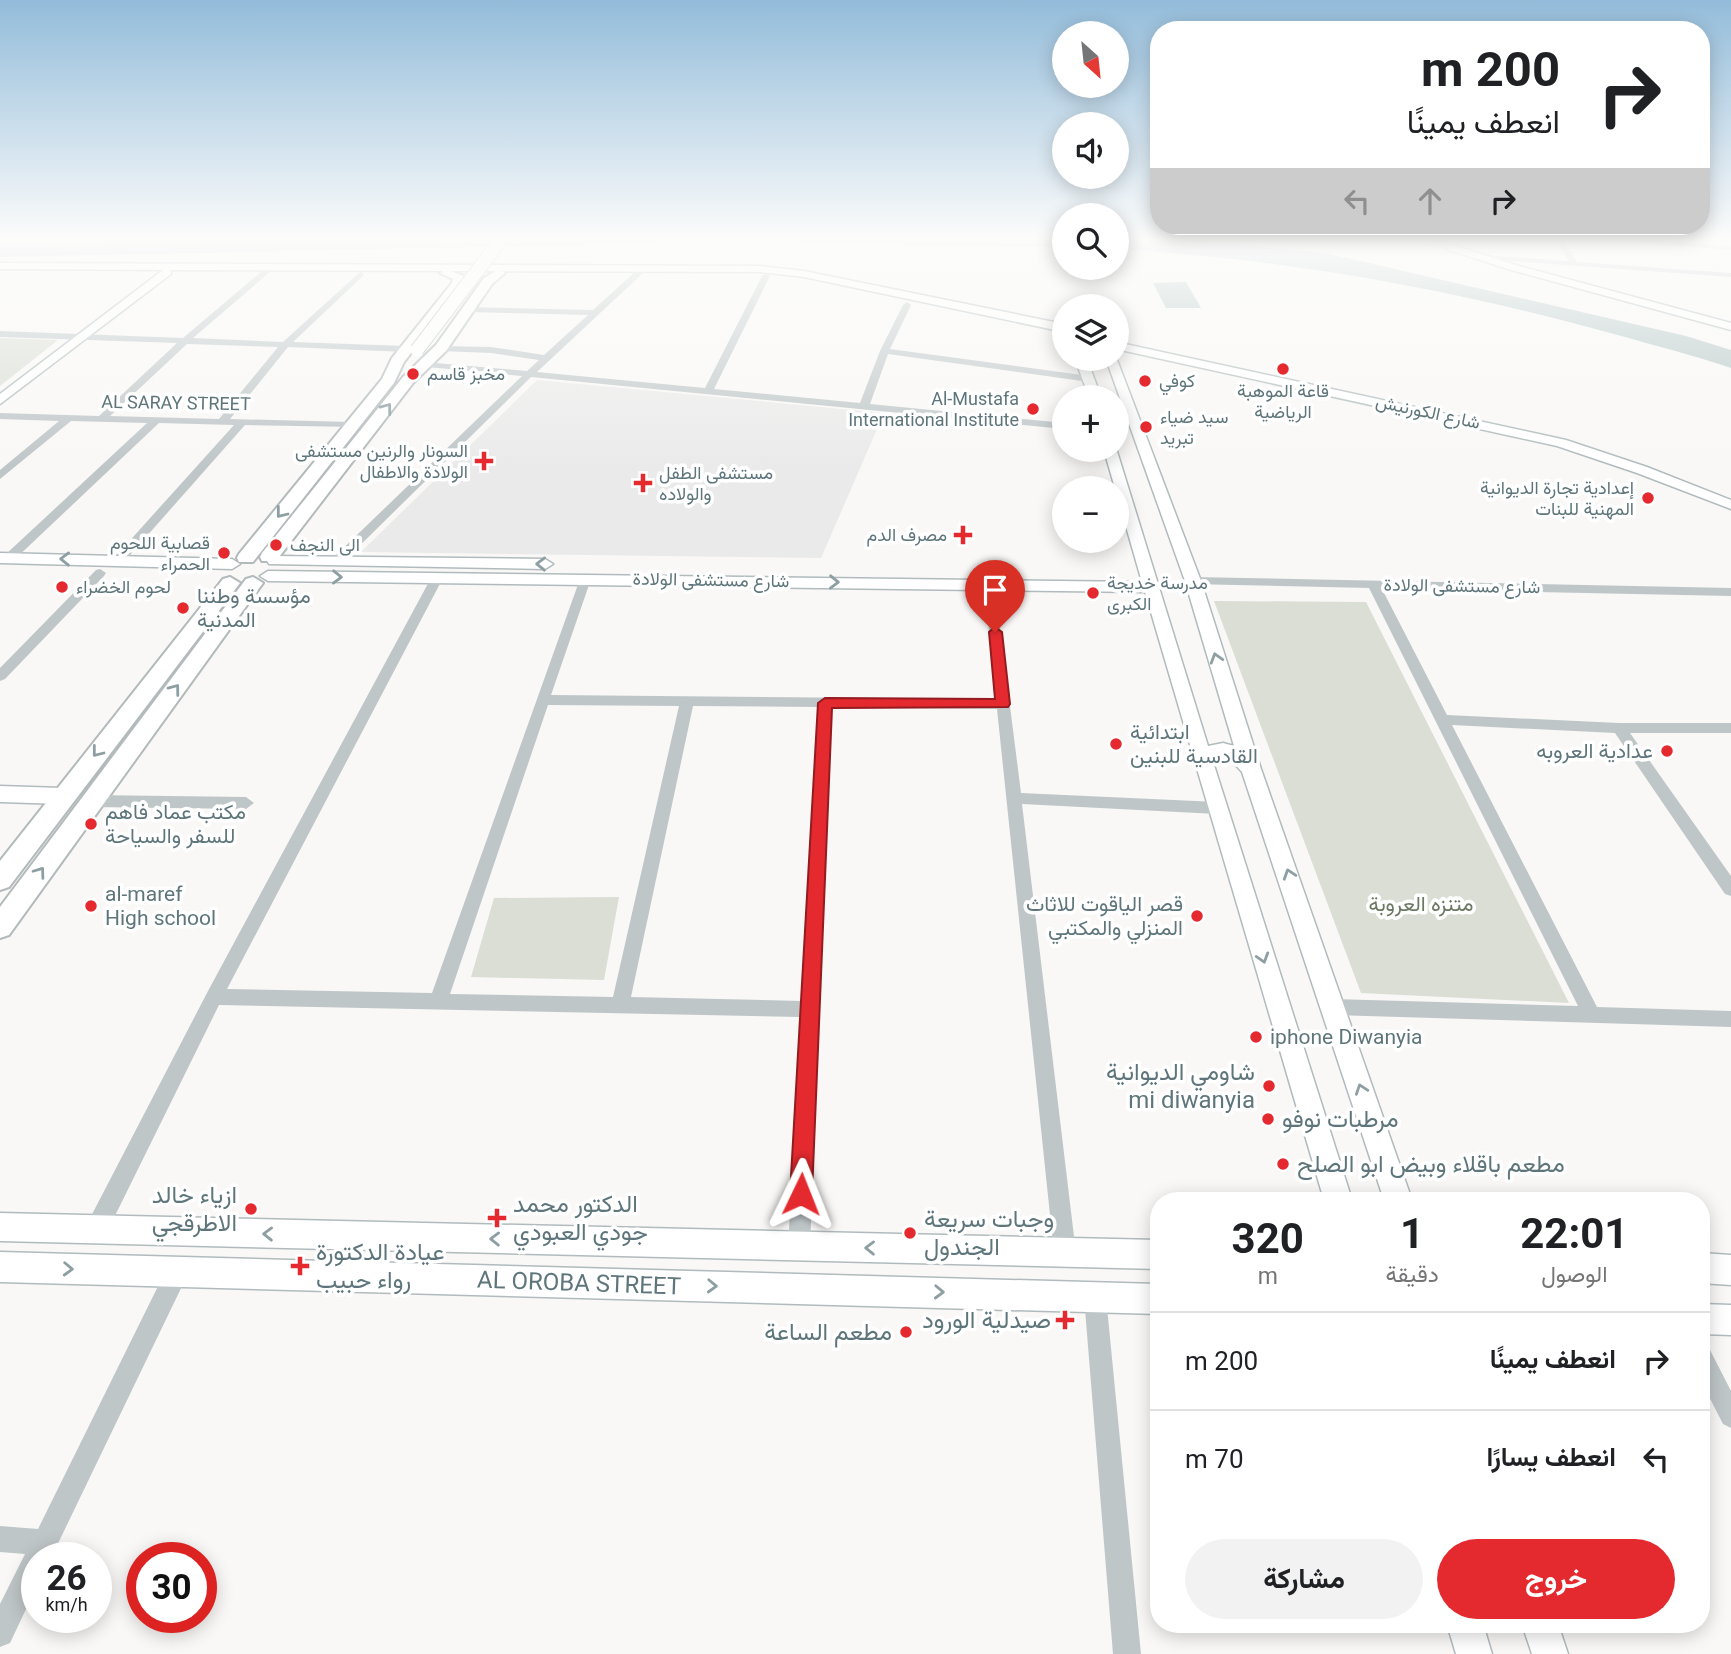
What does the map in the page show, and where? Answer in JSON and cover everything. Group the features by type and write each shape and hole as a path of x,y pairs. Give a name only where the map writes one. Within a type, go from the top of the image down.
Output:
{"main road":[{"path":"0,386 94,314"},
{"path":"0,400 114,314"},
{"path":"0,928 91,801 408,380 442,314"},
{"path":"408,380 427,364 424,348 448,314"},
{"path":"424,348 451,314"},
{"path":"0,880 232,570 389,380 460,314"},
{"path":"975,314 1052,332"},
{"path":"984,314 1052,326"},
{"path":"1690,314 1731,325"},
{"path":"1693,314 1731,325"},
{"name":"شارع الكورنيش","path":"1129,342 1589,443 1728,494"},
{"name":"شارع الكورنيش","path":"1129,348 1550,440 1617,461 1731,505"},
{"path":"1086,371 1091,385"},
{"path":"1129,461 1193,581 1251,769 1395,1192"},
{"path":"1128,462 1151,580 1217,808 1336,1192"},
{"path":"3,563 119,560 232,570"},
{"name":"شارع مستشفى الولادة","path":"266,569 337,561 990,583 1151,580"},
{"path":"3,563 100,573 266,569"},
{"path":"232,570 238,585 266,569"},
{"name":"شارع مستشفى الولادة","path":"266,569 437,578 585,579 737,574 1151,580"},
{"path":"1194,727 1205,737 1218,739 1231,737 1237,726"},
{"path":"1206,763 1211,752 1222,750 1240,756 1251,769"},
{"path":"0,794 62,796"},
{"name":"AL OROBA STREET","path":"0,1227 1150,1255"},
{"name":"AL OROBA STREET","path":"0,1267 1150,1299"},
{"path":"1710,1269 1731,1270"},
{"path":"1710,1319 1731,1320"},
{"path":"1468,1633 1474,1654"},
{"path":"1542,1633 1550,1654"}],"street":[{"path":"101,419 216,314"},
{"path":"222,422 284,346 318,314"},
{"path":"337,561 593,314"},
{"path":"708,391 747,314"},
{"path":"864,406 884,351 903,314"},
{"path":"0,334 284,346 491,350 546,358"},
{"path":"884,351 1089,379"},
{"path":"427,364 1052,425"},
{"name":"AL SARAY STREET","path":"0,416 351,425"},
{"path":"0,476 68,418"},
{"path":"3,563 156,420"},
{"path":"119,560 242,422"},
{"path":"0,676 100,573"},
{"path":"96,1230 214,996 437,578"},
{"path":"438,1001 585,579"},
{"name":"شارع مستشفى الولادة","path":"1193,581 1731,592"},
{"path":"990,583 1065,1253"},
{"path":"1373,584 1592,1016"},
{"path":"542,700 1003,704"},
{"path":"620,1006 687,701"},
{"path":"799,1247 808,1009 825,703"},
{"path":"1440,720 1619,728 1731,728"},
{"path":"1619,728 1731,889"},
{"path":"1015,798 1217,808"},
{"path":"91,801 246,803"},
{"path":"214,996 808,1009"},
{"path":"1333,1007 1731,1019"},
{"path":"0,1539 43,1542 177,1272"},
{"path":"1095,1297 1127,1654"},
{"path":"1710,1374 1731,1416"},
{"path":"0,1633 21,1589"}],"shaded area":[{"path":"1537,314 1591,314 1686,336 1731,350 1731,368 1688,354"},
{"name":"مستشفى الطفل والولاده","path":"537,380 884,413 821,558 361,552"}],"green space":[{"path":"0,338 58,340 0,386"},
{"name":"متنزه العروبة","path":"1214,601 1366,602 1569,1003 1361,993"},
{"path":"619,897 604,980 471,977 494,898"}],"place":[{"name":"قاعة الموهبة الرياضية","path":"1283,369"},
{"name":"مخبز قاسم","path":"413,374"},
{"name":"كوفي","path":"1145,381"},
{"name":"Al-Mustafa International Institute","path":"1033,409"},
{"name":"سيد ضياء تبريد","path":"1146,427"},
{"name":"السونار والرنين مستشفى الولادة والاطفال","path":"484,461"},
{"name":"مستشفى الطفل والولاده","path":"643,483"},
{"name":"إعدادية تجارة الديوانية المهنية للبنات","path":"1648,498"},
{"name":"مصرف الدم","path":"963,535"},
{"name":"الى النجف","path":"276,545"},
{"name":"قصابية اللحوم الحمراء","path":"224,553"},
{"name":"لحوم الخضراء","path":"62,587"},
{"name":"مدرسة خديجة الكبرى","path":"1093,593"},
{"name":"مؤسسة وطننا المدنية","path":"183,608"},
{"name":"ابتدائية القادسية للبنين","path":"1116,744"},
{"name":"عدادية العروبه","path":"1667,751"},
{"name":"مكتب عماد فاهم للسفر والسياحة","path":"91,824"},
{"name":"al-maref High school","path":"91,906"},
{"name":"قصر الياقوت للاثاث المنزلي والمكتبي","path":"1197,916"},
{"name":"iphone Diwanyia","path":"1256,1037"},
{"name":"شاومي الديوانية mi diwanyia","path":"1269,1086"},
{"name":"مرطبات نوفو","path":"1268,1119"},
{"name":"مطعم باقلاء وبيض ابو الصلح","path":"1283,1164"},
{"name":"ازياء خالد الاطرقجي","path":"251,1209"},
{"name":"الدكتور محمد جودي العبودي","path":"497,1218"},
{"name":"وجبات سريعة الجندول","path":"910,1233"},
{"name":"عيادة الدكتورة رواء حبيب","path":"300,1266"},
{"name":"صيدلية الورود","path":"1065,1320"},
{"name":"مطعم الساعة","path":"906,1332"}],"route":[{"path":"801,1194 825,703 1003,704 995,632"}]}
